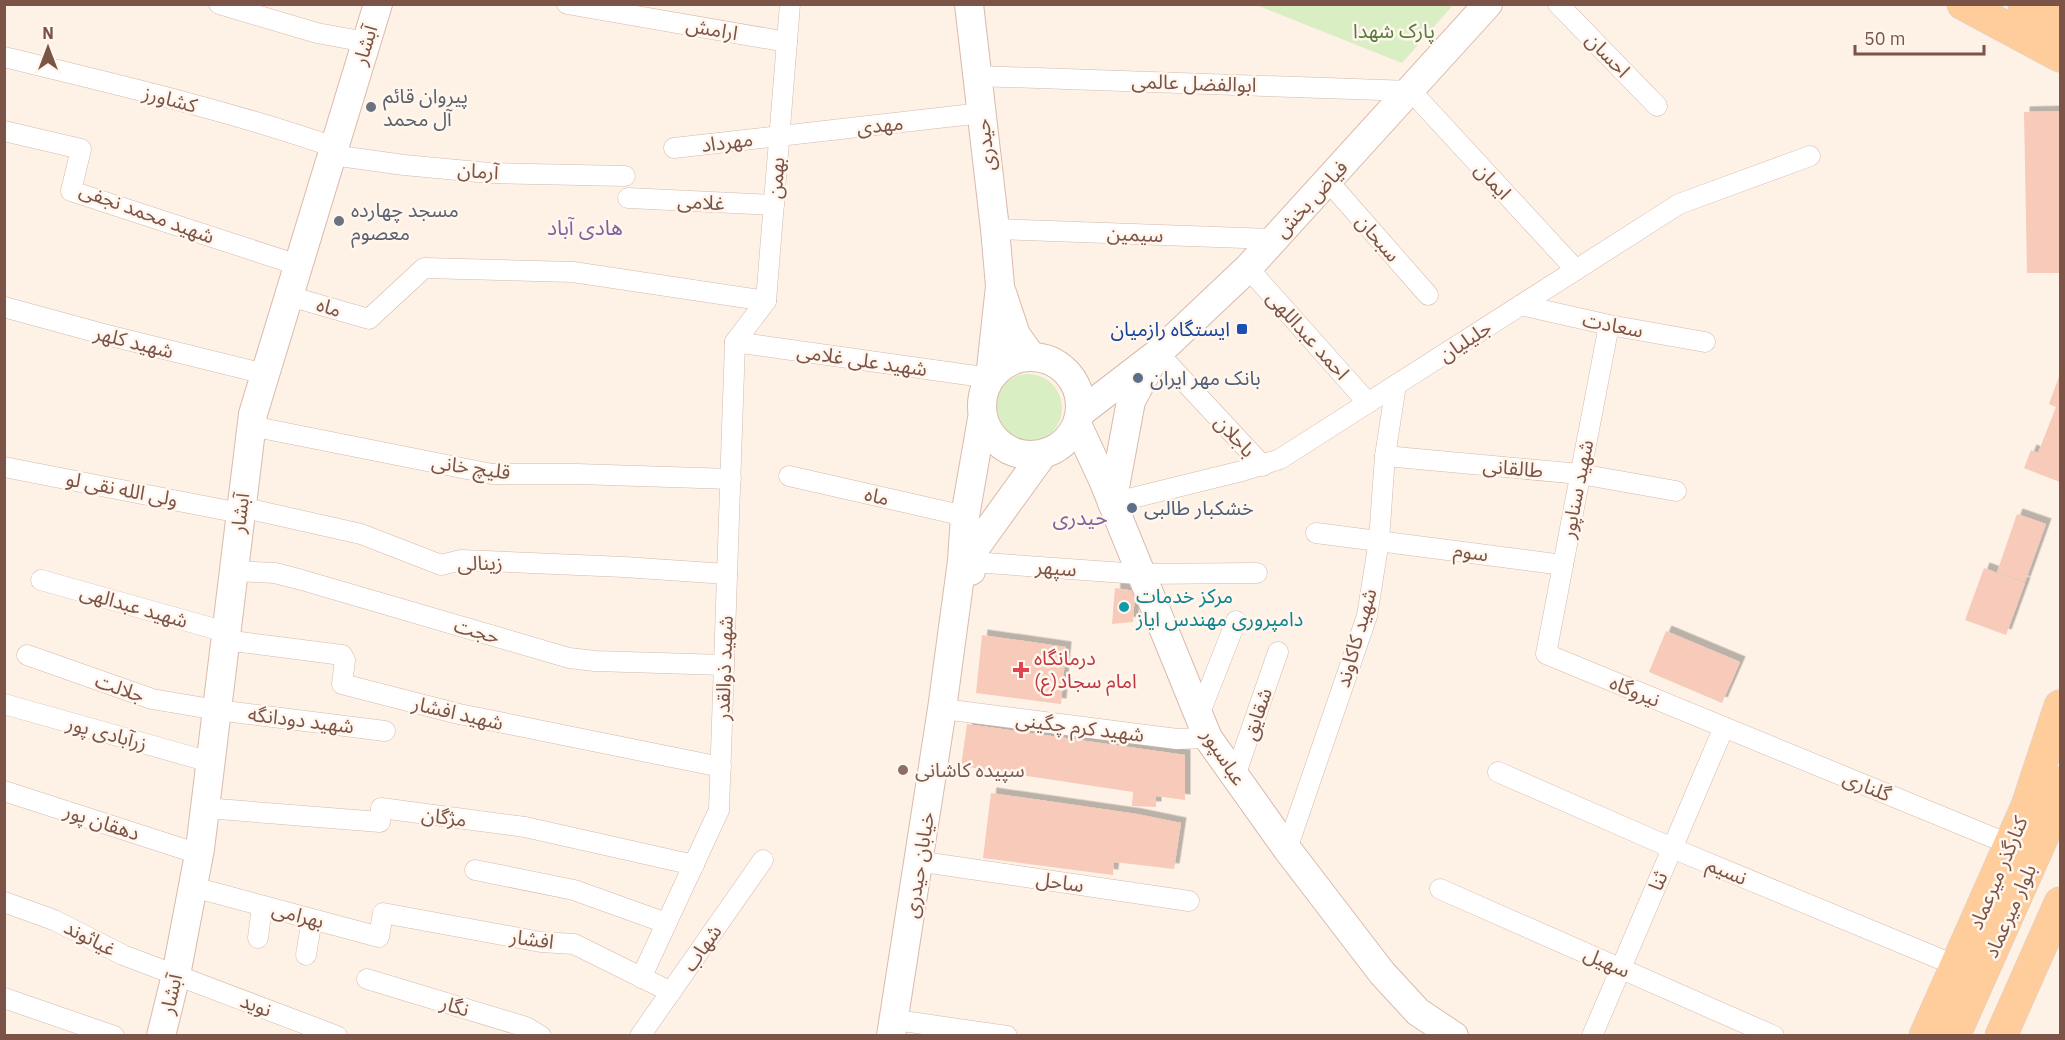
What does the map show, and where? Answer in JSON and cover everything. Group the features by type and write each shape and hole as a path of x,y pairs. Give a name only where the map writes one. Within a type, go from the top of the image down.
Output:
{"main road":[{"path":"1963,4 2061,57"},
{"path":"2024,4 2061,21"},
{"path":"2027,38 2047,41 2061,37"},
{"name":"کنارگذر میرعماد","path":"1925,1035 2011,845 2027,806 2061,706"},
{"name":"بلوار میرعماد","path":"1954,1035 2043,836 2061,783"},
{"name":"بلوار میرعماد","path":"1974,1035 2001,984 2061,848"},
{"path":"2001,1035 2061,903"}],"street":[{"path":"219,4 317,33 366,42"},
{"name":"آبشار","path":"161,1035 176,975 199,854 253,414 378,4"},
{"name":"ارامش","path":"567,4 787,42"},
{"path":"790,5 806,4"},
{"name":"حیدری","path":"969,4 1000,286"},
{"name":"فیاض بخش","path":"1078,419 1121,380 1158,353 1248,268 1488,4"},
{"name":"احسان","path":"1558,4 1657,106"},
{"name":"بهمن","path":"766,301 790,5"},
{"name":"کشاورز","path":"4,57 138,90 292,132 333,151"},
{"name":"ابوالفضل عالمی","path":"977,76 1411,91"},
{"name":"ایمان","path":"1411,91 1576,270"},
{"name":"مهدی","path":"779,136 982,113"},
{"name":"شهید محمد نجفی","path":"4,131 81,149 71,191 298,265"},
{"name":"مهرداد","path":"674,148 779,136"},
{"name":"آرمان","path":"333,151 404,165 489,173 625,176"},
{"name":"جلیلیان","path":"1112,503 1263,466 1280,459 1678,204 1810,156"},
{"name":"سبحان","path":"1328,181 1428,295"},
{"name":"غلامی","path":"628,198 774,206"},
{"name":"سیمین","path":"995,229 1274,239"},
{"name":"ماه","path":"289,296 369,320 424,268 573,272 766,301"},
{"name":"احمد عبداللهی","path":"1248,268 1368,403"},
{"path":"1000,286 1016,335 1031,356"},
{"path":"990,378 1000,286"},
{"path":"735,342 766,301"},
{"name":"سعادت","path":"1521,305 1609,325 1705,342"},
{"name":"شهید کلهر","path":"4,307 265,374"},
{"name":"شهید سناپور","path":"1545,654 1609,325"},
{"name":"شهید علی غلامی","path":"735,342 990,378"},
{"name":"شهید ذوالقدر","path":"641,978 719,810 735,342"},
{"path":"1112,503 1131,401 1158,353"},
{"name":"باجلان","path":"1158,353 1263,466"},
{"path":"969,555 965,516 982,419 983,390 990,378 1001,366 1015,359 1031,356 1044,358 1067,372 1075,383 1080,398 1078,419 1069,438 1057,448 1042,454 1027,456 1012,452 999,444 989,433 982,419"},
{"path":"1075,383 1121,380"},
{"name":"شهید کاکاوند","path":"1287,849 1367,616 1379,540 1385,456 1396,385"},
{"name":"عباسپور","path":"1078,419 1139,574 1204,726 1235,776 1287,849 1382,973 1418,1012 1454,1035"},
{"name":"قلیچ خانی","path":"251,426 492,474 730,478"},
{"path":"969,555 1042,454"},
{"name":"طالقانی","path":"1385,456 1580,474 1676,491"},
{"name":"ولی الله نقی لو","path":"4,467 241,510"},
{"name":"ماه","path":"789,476 965,516"},
{"name":"زینالی","path":"241,510 361,534 441,565 460,560 727,574"},
{"name":"سوم","path":"1316,533 1563,565"},
{"name":"سپهر","path":"969,555 1139,574 1257,573"},
{"name":"خیابان حیدری","path":"898,1031 930,863 969,555"},
{"name":"خیابان حیدری","path":"898,1031 922,849 969,555"},
{"name":"حجت","path":"234,571 275,573 302,580 569,658 595,661 724,665"},
{"name":"شهید عبدالهی","path":"41,580 226,636"},
{"path":"1204,726 1236,621"},
{"name":"شهید افشار","path":"226,636 342,655 345,660 342,684 459,714 721,768"},
{"name":"شقایق","path":"1235,776 1278,652"},
{"name":"نیروگاه","path":"1545,654 1724,727"},
{"name":"جلالت","path":"27,655 152,699 217,710"},
{"name":"زرآبادی پور","path":"4,704 210,762"},
{"name":"شهید دودانگه","path":"217,710 385,731"},
{"name":"شهید کرم چگینی","path":"951,710 1177,739 1204,726"},
{"name":"گلناری","path":"1724,727 2011,845"},
{"name":"ثنا","path":"1592,1035 1724,727"},
{"name":"نسیم","path":"1498,771 1672,848 1957,966"},
{"name":"دهقان پور","path":"4,791 199,854"},
{"name":"مژگان","path":"205,808 380,822 381,808 525,827 693,865"},
{"name":"شهاب","path":"640,1035 763,860"},
{"name":"ساحل","path":"930,863 1189,901"},
{"path":"476,870 574,890 666,923"},
{"name":"بهرامی","path":"193,888 380,937 383,913"},
{"name":"سهیل","path":"1440,889 1773,1035"},
{"name":"غیاثوند","path":"4,902 54,920 123,955 176,975"},
{"path":"258,938 262,906"},
{"name":"افشار","path":"383,913 541,942 574,944 671,992"},
{"path":"306,955 312,919"},
{"name":"نوید","path":"176,975 336,1035"},
{"name":"نگار","path":"367,979 526,1027 541,1035"},
{"path":"4,998 114,1035"},
{"path":"898,1031 1006,1035"}],"green space":[{"name":"پارک شهدا","path":"1256,5 1453,5 1402,63"},
{"path":"1035,374 1047,380 1056,389 1062,401 1060,421 1052,432 1035,442 1021,442 1004,432 996,421 994,401 1004,384 1015,376"}],"building":[{"path":"2060,111 2060,273 2027,273 2024,112"},
{"path":"2060,374 2060,482 2024,468 2031,450 2038,453 2056,407 2049,404"},
{"path":"2017,514 2046,524 2025,582 1997,572"},
{"path":"1984,568 2025,583 2006,635 1965,620"},
{"name":"مرکز خدمات دامپروری مهندس ایاز","path":"1115,588 1135,591 1133,622 1112,624"},
{"path":"1666,631 1740,662 1722,703 1649,672"},
{"name":"درمانگاه امام سجاد(ع)","path":"982,635 1066,647 1061,704 976,693"},
{"path":"967,724 1185,755 1185,800 1156,796 1156,807 1132,806 1133,792 961,766"},
{"path":"991,793 1137,814 1181,823 1174,869 1114,862 1113,875 983,858"}],"place":[{"name":"پیروان قائم آل محمد","path":"371,107"},
{"name":"مسجد چهارده معصوم","path":"339,221"},
{"name":"ایستگاه رازمیان","path":"1242,329"},
{"name":"بانک مهر ایران","path":"1138,378"},
{"name":"خشکبار طالبی","path":"1132,508"},
{"name":"مرکز خدمات دامپروری مهندس ایاز","path":"1124,607"},
{"name":"درمانگاه امام سجاد(ع)","path":"1021,670"},
{"name":"سپیده کاشانی","path":"903,770"}],"district":[{"name":"هادی آباد","path":"585,228"},
{"name":"حیدری","path":"1080,518"}]}
